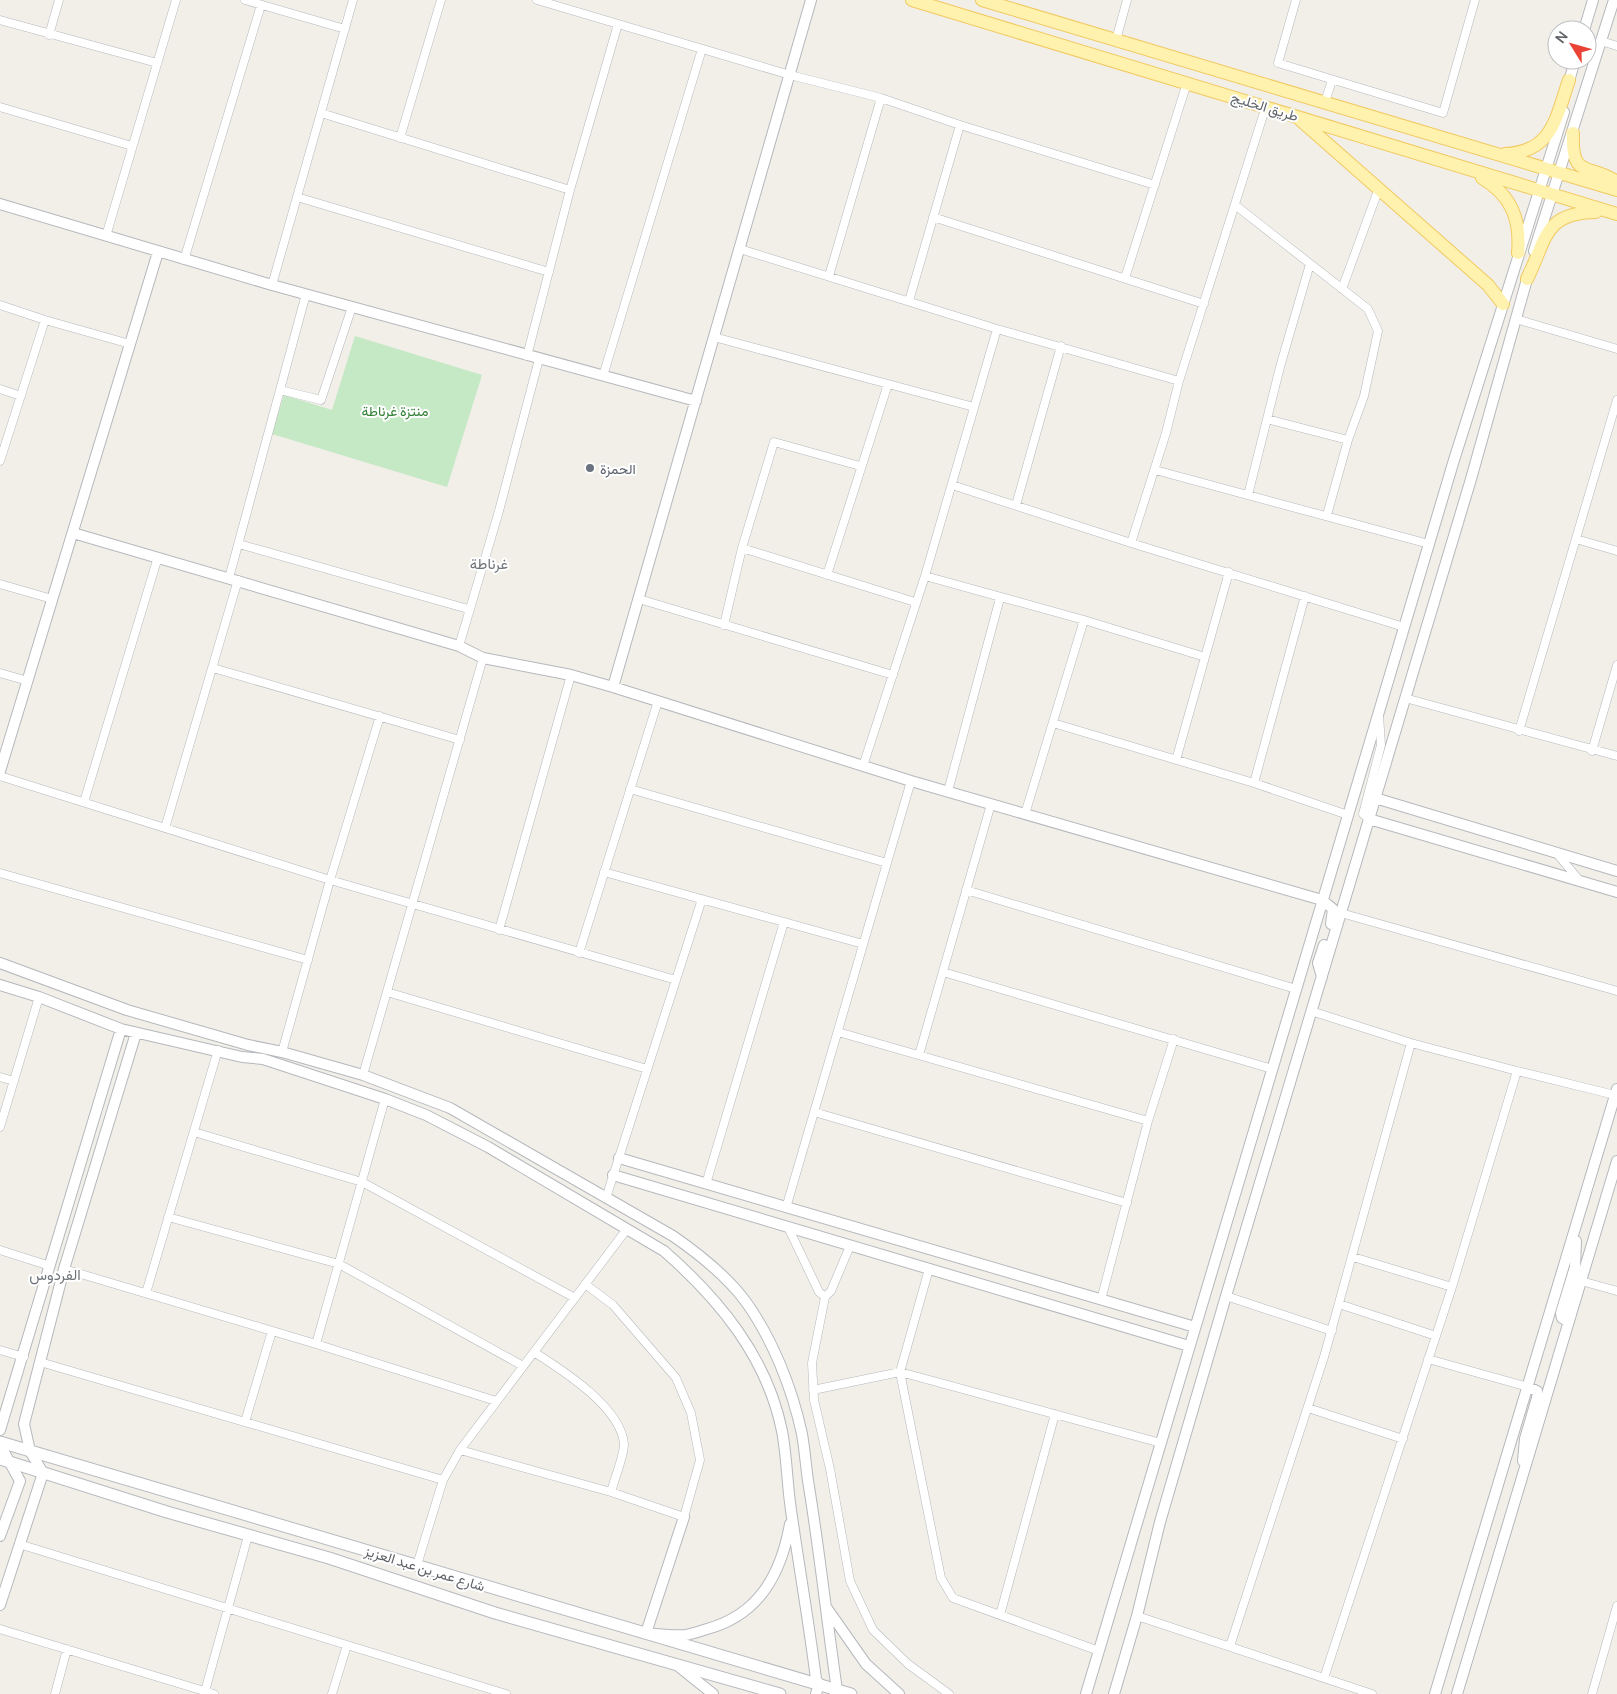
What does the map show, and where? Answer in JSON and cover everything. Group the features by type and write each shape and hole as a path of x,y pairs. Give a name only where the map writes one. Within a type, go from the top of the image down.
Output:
{"main road":[{"name":"طريق الخليج","path":"912,0 1293,114 1613,213"},
{"name":"طريق الخليج","path":"982,0 1010,4 1116,40 1617,190"},
{"path":"1500,154 1526,151 1544,141 1553,126 1569,80"},
{"path":"1293,114 1488,284 1502,304"},
{"path":"1572,133 1573,155 1580,166 1617,182"},
{"path":"1467,168 1492,184 1510,204 1519,226 1518,253"},
{"path":"1527,280 1544,238 1556,222 1571,213 1613,213"},
{"name":"شارع عمر بن عبد العزيز","path":"0,1444 30,1451 646,1633 817,1689 851,1694"},
{"name":"شارع عمر بن عبد العزيز","path":"5,1461 418,1586 495,1613 780,1694"}],"street":[{"path":"49,35 59,0"},
{"path":"106,236 176,0"},
{"path":"245,0 345,29"},
{"path":"272,285 353,0"},
{"path":"400,138 441,0"},
{"path":"537,0 790,75 881,98 960,125 1155,185"},
{"path":"613,687 811,0"},
{"path":"1116,40 1127,0"},
{"path":"1296,0 1278,63 1443,113 1474,0"},
{"path":"1587,20 1593,0"},
{"path":"1114,1694 1137,1616 1160,1522 1226,1296 1471,479 1527,280 1531,258 1560,173 1614,0"},
{"path":"184,260 261,5"},
{"path":"0,20 49,35 157,63"},
{"path":"527,356 570,190 618,24"},
{"path":"1601,41 1617,46"},
{"path":"603,376 702,49"},
{"path":"1086,1694 1429,544 1502,304 1564,110 1572,70"},
{"path":"1325,102 1332,80"},
{"path":"1125,278 1187,83"},
{"path":"829,276 881,98"},
{"path":"1130,543 1155,470 1179,382 1266,106"},
{"path":"0,107 132,146"},
{"path":"321,113 570,190"},
{"path":"909,301 960,125"},
{"path":"1342,289 1379,188"},
{"path":"297,197 549,272"},
{"path":"0,204 272,285 696,401"},
{"path":"1235,205 1368,309 1378,331 1364,396 1348,440 1326,516"},
{"path":"933,216 1204,304"},
{"path":"740,249 1179,382"},
{"path":"0,771 158,252"},
{"path":"1248,495 1310,264"},
{"path":"165,828 213,668 234,579 239,544 306,294"},
{"path":"0,305 130,344"},
{"path":"280,390 321,400 352,307"},
{"path":"1516,319 1617,349"},
{"path":"0,461 2,447 46,320"},
{"path":"864,766 925,576 997,328"},
{"path":"714,337 974,407"},
{"path":"1016,505 1061,346"},
{"path":"458,646 499,511 540,359"},
{"path":"826,575 888,384"},
{"path":"0,389 21,396"},
{"path":"1519,731 1617,400"},
{"path":"1268,419 1348,440"},
{"path":"724,625 742,548 774,442 860,466"},
{"path":"1155,470 1429,544"},
{"path":"952,485 1130,543 1404,627"},
{"path":"73,533 458,646 483,658 571,675 613,687 911,781 1322,900 1333,909 1334,916 1318,963 1322,977"},
{"path":"1576,539 1617,551"},
{"path":"239,544 468,609"},
{"path":"742,548 916,602"},
{"path":"84,802 158,557"},
{"path":"1176,760 1229,572"},
{"path":"925,576 1084,620 1205,657"},
{"path":"0,584 52,599"},
{"path":"1254,783 1305,596"},
{"path":"948,792 1000,598"},
{"path":"639,599 893,675"},
{"path":"1025,814 1084,620"},
{"path":"363,1075 483,658"},
{"path":"1592,751 1617,665"},
{"path":"213,668 460,740"},
{"path":"0,672 28,681"},
{"path":"499,930 571,675"},
{"path":"1405,698 1592,751 1617,756"},
{"path":"579,953 658,701"},
{"path":"1379,711 1381,745 1363,814 1369,819 1617,892"},
{"path":"282,1052 330,880 380,716"},
{"path":"1053,723 1254,783 1348,815"},
{"path":"0,776 330,880 676,980"},
{"path":"786,1208 911,781"},
{"path":"630,789 887,863"},
{"path":"1375,798 1617,872"},
{"path":"919,1055 991,804"},
{"path":"1558,855 1580,881"},
{"path":"604,872 863,944"},
{"path":"0,873 308,960"},
{"path":"966,890 1296,989"},
{"path":"606,1198 702,899"},
{"path":"1341,913 1617,991"},
{"path":"706,1184 784,922"},
{"path":"0,963 134,1012 248,1045 282,1052 363,1075 450,1108 673,1236 698,1254 745,1300 761,1326 778,1360 802,1434 836,1692"},
{"path":"942,972 1272,1069"},
{"path":"0,985 39,996 121,1029 242,1057 263,1059 385,1099 426,1115 488,1147 664,1251 715,1300 738,1328 773,1400 782,1432 791,1511 817,1689"},
{"path":"387,992 647,1069"},
{"path":"0,1127 39,996"},
{"path":"1311,1011 1411,1043 1518,1071 1616,1092 1435,1694"},
{"path":"0,1430 24,1357 121,1029"},
{"path":"838,1032 1148,1121"},
{"path":"0,1605 43,1472 30,1451 24,1424 64,1269 136,1033"},
{"path":"1101,1300 1148,1121 1174,1039"},
{"path":"1230,1646 1332,1331 1411,1043"},
{"path":"146,1293 218,1050"},
{"path":"1324,1678 1452,1287 1518,1071"},
{"path":"0,1077 14,1081"},
{"path":"316,1344 385,1099"},
{"path":"814,1112 1127,1203"},
{"path":"194,1132 362,1182 575,1298"},
{"path":"619,1158 1195,1327"},
{"path":"1457,1694 1617,1161"},
{"path":"613,1175 1189,1346"},
{"path":"168,1217 339,1264 523,1366"},
{"path":"788,1227 819,1292 825,1297"},
{"path":"1571,1315 1566,1320 1562,1318 1561,1313 1575,1267 1576,1228"},
{"path":"417,1565 443,1480 460,1450 627,1229"},
{"path":"850,1246 831,1291 825,1297 812,1364 813,1390 850,1581 873,1630 908,1664 949,1694"},
{"path":"0,1250 50,1266"},
{"path":"1353,1257 1452,1287"},
{"path":"64,1269 316,1344 496,1401"},
{"path":"929,1269 900,1372 942,1578 953,1598 1099,1651"},
{"path":"1581,1281 1617,1291"},
{"path":"585,1284 613,1305 676,1378 691,1413 700,1460 684,1517 646,1633 686,1635 718,1626 751,1608 773,1579 785,1551 791,1511"},
{"path":"1226,1296 1332,1331"},
{"path":"1339,1304 1436,1336"},
{"path":"245,1422 272,1331"},
{"path":"0,1350 24,1357"},
{"path":"534,1352 565,1372 596,1397 620,1430 624,1445 611,1492"},
{"path":"1428,1359 1528,1387 1536,1392 1537,1398 1525,1439 1520,1485"},
{"path":"40,1362 443,1480"},
{"path":"813,1390 900,1372 1161,1443"},
{"path":"0,1404 16,1382"},
{"path":"1308,1408 1403,1439"},
{"path":"1000,1615 1055,1414"},
{"path":"0,1444 5,1461 20,1481 0,1536"},
{"path":"460,1450 611,1492 684,1517"},
{"path":"206,1691 248,1536"},
{"path":"19,1544 506,1694"},
{"path":"825,1606 866,1664 899,1694"},
{"path":"1592,1694 1617,1606"},
{"path":"1137,1616 1372,1694"},
{"path":"0,1629 214,1694"},
{"path":"332,1694 346,1645"},
{"path":"55,1694 67,1649"},
{"path":"676,1664 713,1694"}],"green space":[{"name":"منتزة غرناطة","path":"355,336 482,375 447,487 272,434 284,395 332,410"}],"place":[{"name":"الحمزة","path":"590,468"}],"district":[{"name":"غرناطة","path":"489,563"},
{"name":"الفردوس","path":"55,1274"}]}
